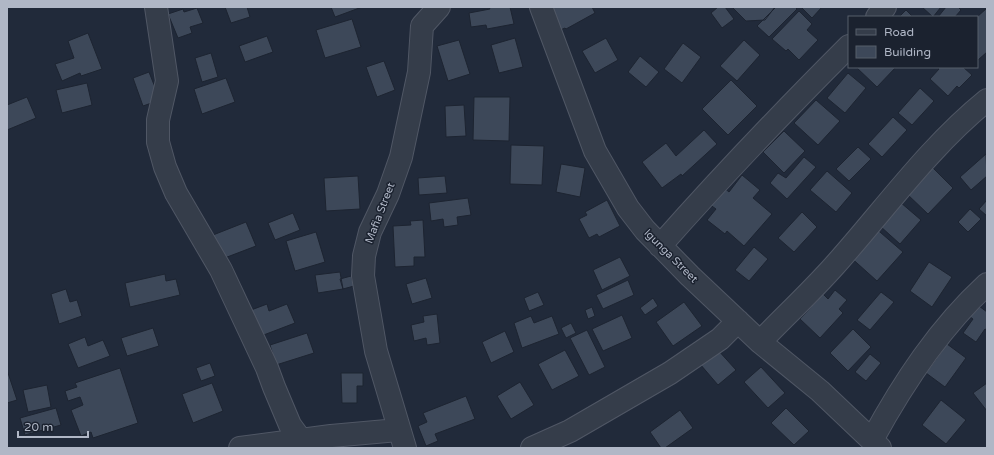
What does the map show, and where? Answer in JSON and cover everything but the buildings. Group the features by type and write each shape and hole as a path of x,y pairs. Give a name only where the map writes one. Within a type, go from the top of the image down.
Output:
{"street":[{"path":"156,7 166,81 158,120 158,142 165,167 176,193 221,270 267,368 290,425 302,440"},
{"name":"Mafia Street","path":"402,439 376,351 363,276 364,256 370,232 388,194 400,157 420,72 422,26 439,7"},
{"name":"Igunga Street","path":"541,7 595,151 628,208 660,246 760,342 820,391 876,444"},
{"path":"878,16 885,7"},
{"path":"660,246 754,143 848,47"},
{"path":"760,342 834,266 884,206 958,125 987,100"},
{"path":"876,444 886,414 932,345 952,320 987,284"},
{"path":"532,448 570,431 670,373 720,339 738,321"},
{"path":"240,448 302,440 402,439"}]}
